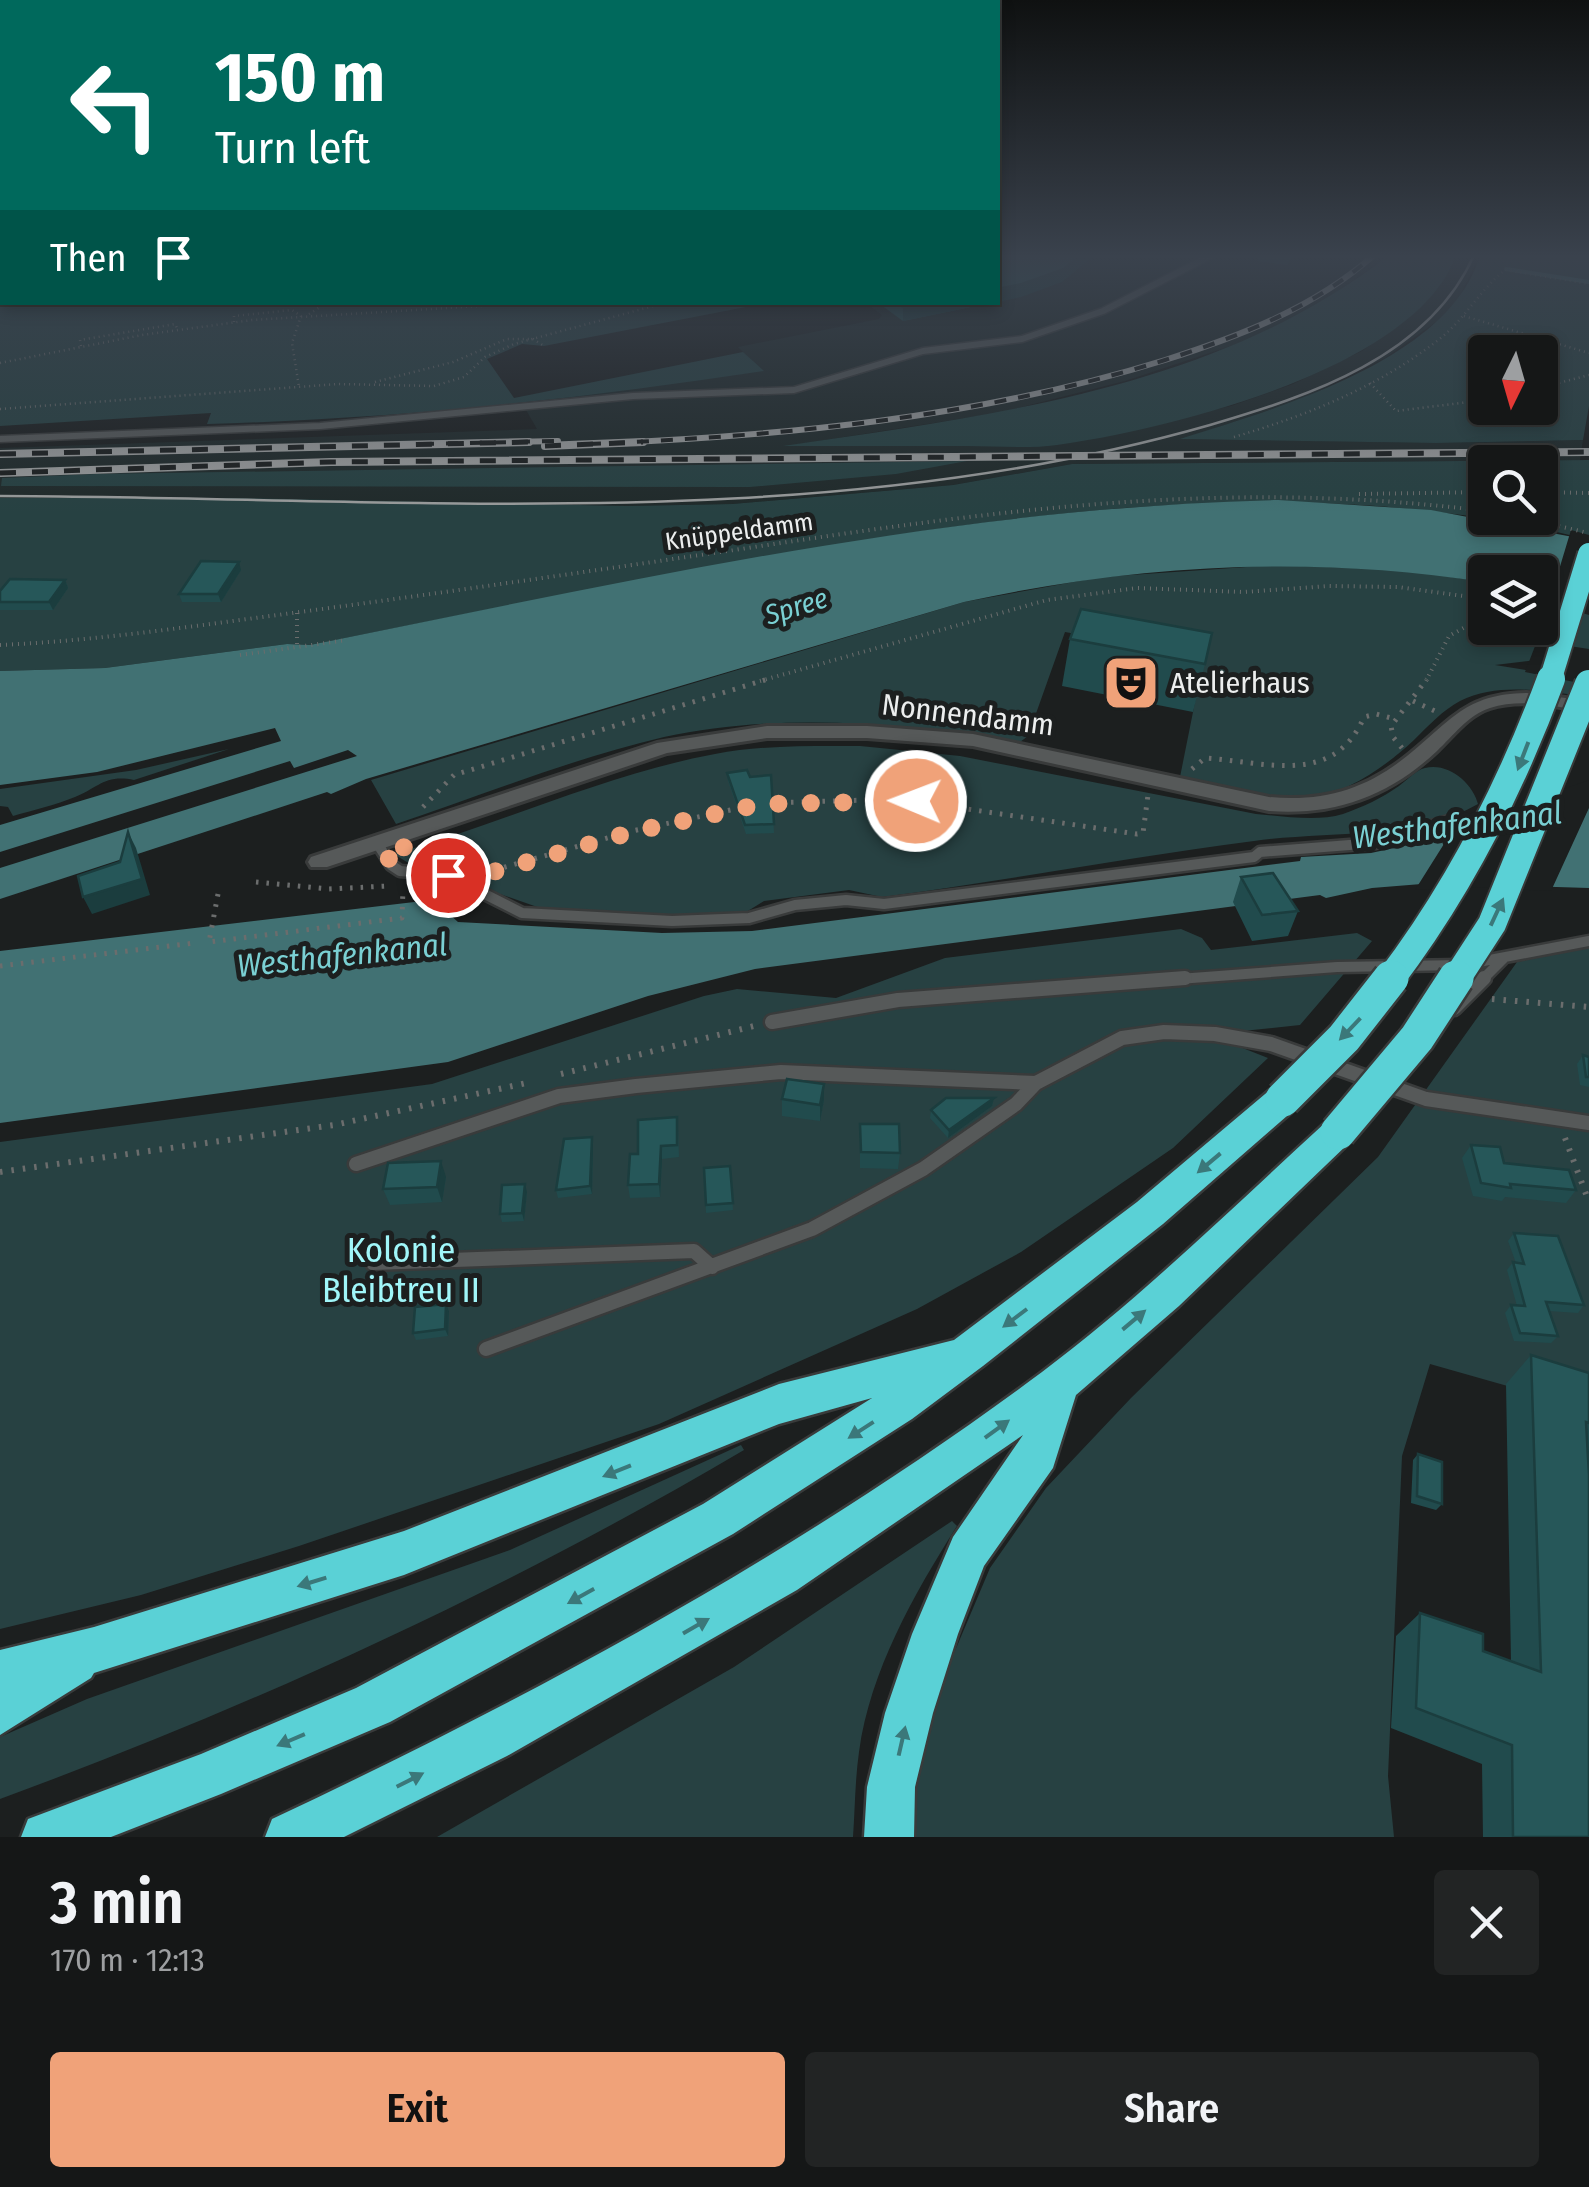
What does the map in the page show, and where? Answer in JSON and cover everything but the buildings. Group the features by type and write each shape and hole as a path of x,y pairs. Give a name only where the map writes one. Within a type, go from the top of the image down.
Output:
{"highway":[{"path":"46,1837 204,1777 373,1706 718,1519 816,1458 969,1353 1150,1213 1284,1099 1362,1017 1467,866 1525,751 1563,650 1589,554"},
{"path":"290,1837 512,1729 717,1614 899,1499 1059,1383 1170,1289 1338,1132 1417,1038 1492,924 1589,684"},
{"path":"0,1672 94,1650 404,1553 779,1404 969,1353"},
{"path":"889,1837 892,1787 909,1713 935,1634 968,1552 1038,1452 1059,1383"},
{"path":"0,1711 94,1650"}],"street":[{"name":"Nonnendamm","path":"319,862 664,747 767,732 950,737 1014,747 1270,804 1318,807 1349,800 1384,783 1456,720 1488,702 1556,699 1589,708"}],"lane":[{"path":"0,438 320,426 633,396 794,390 923,352 1009,341"},
{"path":"377,843 390,865 400,871 435,873 456,880 522,913 656,921 749,918 795,905 846,900 884,904 1278,850 1375,843 1459,818"},
{"path":"772,1022 898,1000 1337,967 1463,965 1589,941"},
{"path":"1378,1082 1504,958"},
{"path":"486,1349 812,1228 923,1169 1016,1104 1036,1083 1122,1038 1164,1032 1215,1034 1271,1044 1426,1099 1589,1123"},
{"path":"356,1164 559,1096 636,1086 806,1072 1036,1083"},
{"path":"373,1263 694,1250 712,1267"}],"path":[{"path":"0,363 114,341"},
{"path":"291,341 299,387"},
{"path":"367,383 453,362 504,341"},
{"path":"0,408 367,383 449,383 474,371 494,352 526,341"},
{"path":"534,341 544,346"},
{"path":"1234,437 1309,415 1425,352 1437,341"},
{"path":"1548,341 1589,353"},
{"path":"1558,383 1589,375"},
{"path":"1370,383 1396,411 1468,402"},
{"name":"Knüppeldamm","path":"0,645 126,635 297,613 1038,506 1290,492 1468,509"},
{"path":"1342,495 1468,492"},
{"path":"1558,492 1589,493"},
{"path":"1558,526 1589,533"},
{"path":"414,830 411,824 454,774 888,642 1047,600 1137,588 1244,592 1329,586 1398,587 1468,597"},
{"path":"297,613 297,647"},
{"path":"1416,757 1393,737 1391,726 1413,701 1447,636 1468,622"},
{"path":"240,655 347,640"},
{"path":"1413,701 1456,720"},
{"path":"761,804 899,800 1138,834 1143,833 1149,790 1179,796 1192,768 1204,758 1296,766 1351,747 1359,738 1364,717 1376,714 1395,719"},
{"path":"470,867 486,874 632,832 742,808"},
{"path":"256,882 329,889 456,880"},
{"path":"218,894 209,942 402,918 403,886"},
{"path":"0,966 195,942"},
{"path":"0,1172 277,1134 453,1103 772,1022"},
{"path":"1557,1116 1589,1202"}],"shaded area":[{"path":"770,341 1247,341 1125,381 998,413 793,445 1054,445 1231,406 1293,384 1377,341 1409,341 1385,358 1304,398 1184,439 1436,443 1583,440 1580,460 1558,460 1558,445 1468,445 1468,461 1072,464 953,485 732,504 0,498 0,448 537,429 522,403 762,371 738,347"}],"green space":[{"path":"0,341 571,341 544,346 522,344 487,359 514,398 743,352 764,371 556,399 347,418 207,424 211,413 0,426"},
{"path":"1241,341 1376,341 1341,362 1282,388 1220,409 1104,437 1023,447 783,446 1021,407 1177,366"},
{"path":"1411,341 1468,341 1468,425 1558,425 1558,341 1589,341 1589,406 1583,440 1436,443 1180,439 1308,396 1354,376"},
{"path":"1558,460 1589,460 1589,540 1558,533"},
{"path":"967,461 896,474 750,487 1,486 2,478 96,474"},
{"path":"1468,461 1468,517 1398,508 1206,503 1014,519 823,547 310,645 287,644 105,668 0,671 0,498 236,498 627,506 732,504 953,485 1072,464"},
{"path":"1275,565 1404,570 1468,579 1468,645 1558,645 1558,601 1589,610 1589,654 1495,665 1589,680 1589,697 1524,690 1475,695 1448,709 1391,760 1351,785 1308,799 1276,799 1180,777 1204,657 1065,632 1028,736 1020,742 842,723 708,729 597,755 396,824 371,780 964,602 1101,577"},
{"path":"860,746 960,756 1256,814 1300,818 1322,818 1350,811 1386,794 1418,771 1434,767 1459,776 1478,804 1454,816 1399,829 1254,841 882,897 849,890 764,901 743,914 667,916 543,909 494,892 464,874 410,864 394,854 675,763 751,749"},
{"path":"229,749 134,780 109,780 68,800 13,816 8,807 0,806 0,789 136,770"},
{"name":"Kolonie Bleibtreu II","path":"1181,929 1202,938 1211,950 1357,933 1372,941 1300,1025 1202,1039 1235,1045 1268,1058 1173,1148 1021,1252 917,1309 659,1424 299,1546 141,1595 0,1629 0,1142 432,1084 704,996 737,989 836,998 945,958"},
{"path":"1589,947 1589,1409 1430,1364 1402,1456 1388,1776 1394,1837 910,1837 924,1724 990,1568 1046,1488 1131,1398 1378,1157 1517,962"},
{"path":"741,1445 744,1450 655,1501 380,1641 192,1724 0,1799 0,1737 87,1699 510,1550"},
{"path":"952,1521 957,1526 910,1606 873,1692 859,1752 853,1837 437,1837 734,1667"}],"water":[{"name":"Spree","path":"1278,500 1431,510 1468,517 1468,535 1558,534 1589,540 1589,610 1558,601 1558,555 1468,555 1468,580 1354,568 1289,566 1159,572 1029,589 964,602 366,779 331,794 327,792 0,899 0,868 357,756 348,750 294,768 290,761 0,852 0,825 281,741 275,728 97,772 0,785 0,671 105,668 287,644 310,645 791,551 912,532 1156,506"},
{"name":"Westhafenkanal","path":"1589,785 1589,888 1434,883 1372,888 1326,898 1320,895 755,969 648,996 448,1062 0,1123 0,951 448,898 448,913 458,922 662,933 752,931 1300,861 1301,857 1371,853 1503,819"}],"pier":[{"path":"1571,530 1589,535 1589,615 1558,606 1558,573"},
{"path":"1535,645 1589,649 1589,685 1525,672"},
{"path":"1589,780 1589,808 1551,891 1466,887 1415,890 1454,828"}],"tram line":[{"path":"0,496 609,503 761,497 912,483 1062,460 1210,425 1325,385 1404,341"}],"railway":[{"path":"589,444 735,436 952,410 1095,380 1220,341"},
{"path":"422,444 558,441"},
{"path":"0,454 529,442"},
{"path":"545,446 643,442"},
{"path":"0,473 331,462 1589,452"}],"place":[{"name":"Atelierhaus","path":"1131,683"}],"route":[{"path":"448,875 400,871 390,865 382,851 412,846 486,874 632,832 761,804 916,801"}]}
